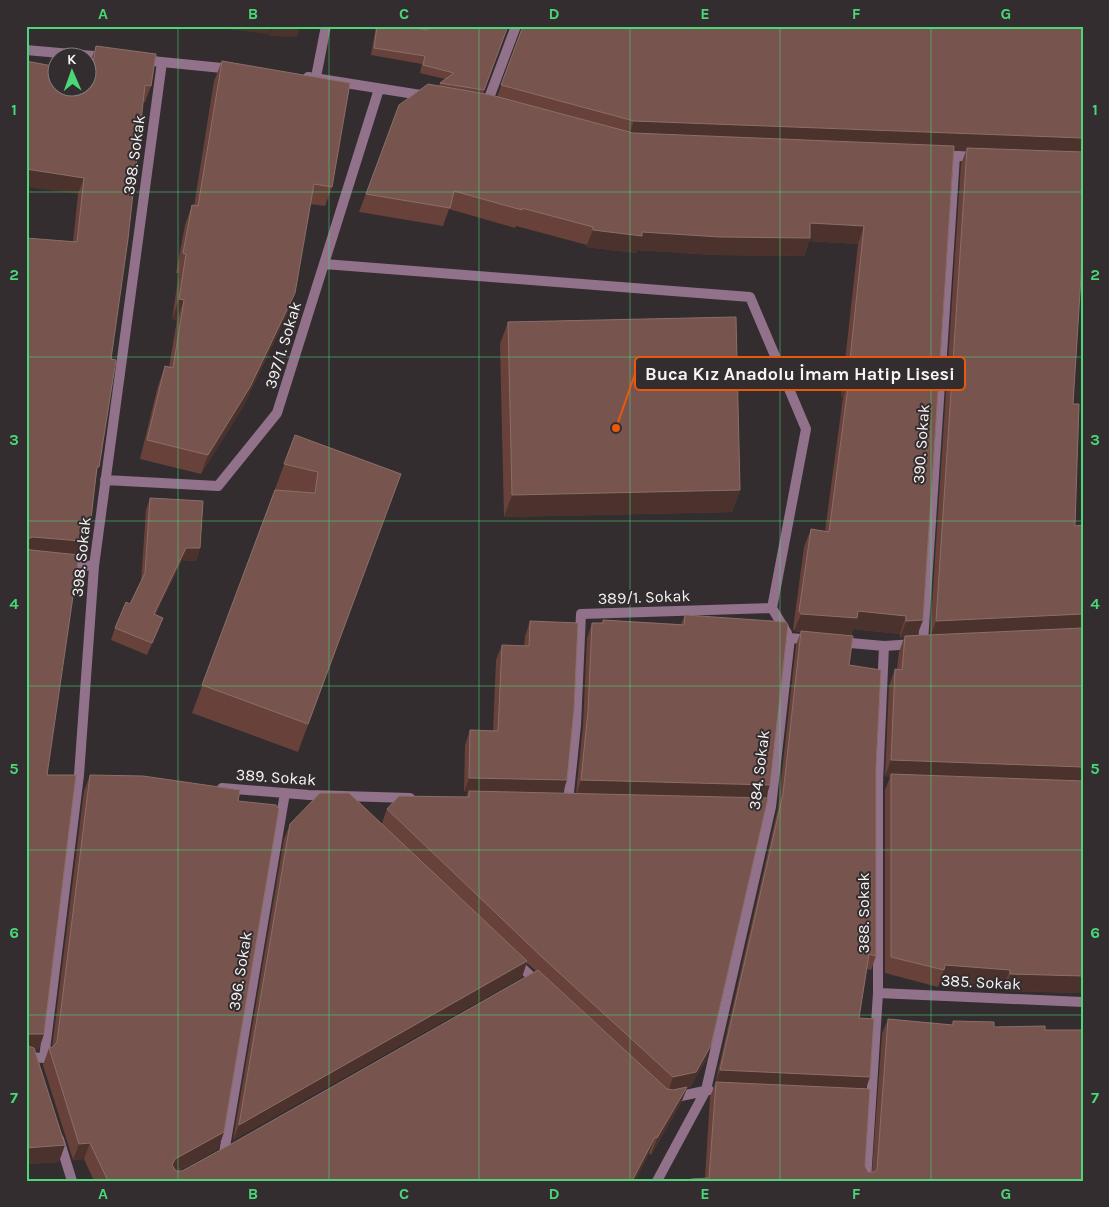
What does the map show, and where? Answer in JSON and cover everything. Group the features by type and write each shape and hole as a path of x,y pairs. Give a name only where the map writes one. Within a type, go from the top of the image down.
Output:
{"street":[{"path":"316,77 326,26"},
{"path":"486,106 516,26"},
{"path":"26,50 113,57"},
{"path":"133,59 239,70"},
{"name":"398. Sokak","path":"32,1060 44,1058 84,775 94,566 162,62"},
{"path":"297,76 316,77 437,98"},
{"name":"397/1. Sokak","path":"105,480 218,486 277,413 379,89"},
{"path":"926,155 985,157"},
{"name":"390. Sokak","path":"884,646 928,643 955,156"},
{"path":"324,264 750,297 806,430 772,608 790,638 884,646"},
{"path":"55,563 94,566"},
{"name":"389/1. Sokak","path":"568,802 576,725 581,614 772,608"},
{"name":"384. Sokak","path":"656,1181 711,1090 766,807 790,638"},
{"name":"388. Sokak","path":"866,1181 866,1098 878,993 884,646"},
{"name":"389. Sokak","path":"216,787 285,793 420,798"},
{"name":"396. Sokak","path":"224,1153 285,793"},
{"path":"341,796 355,809"},
{"path":"505,951 529,981 547,991"},
{"name":"385. Sokak","path":"878,993 1083,1002"},
{"path":"659,1094 666,1100 711,1090"},
{"path":"57,1133 72,1181"}],"building":[{"path":"377,26 404,26 427,30 427,26 508,26 484,90 440,83 454,73 423,65 425,56 374,48"},
{"path":"523,26 543,26 548,28 548,26 1083,26 1083,138 634,121 501,85"},
{"path":"96,46 156,54 151,86 145,85 128,239 111,359 116,360 99,467 97,467 90,527 83,526 81,541 33,537 26,540 26,238 77,242 84,178 26,169 26,61 48,65 48,98 98,98 98,48 96,48"},
{"path":"222,61 350,83 332,187 314,184 295,293 250,387 208,455 147,440 165,366 173,368 184,300 179,299 186,254 183,253 192,205 198,206"},
{"path":"428,84 491,95 633,133 954,146 923,620 906,621 906,616 858,611 857,618 801,614 799,611 811,529 829,532 849,379 864,226 810,223 810,238 720,237 642,232 642,236 593,230 593,227 454,191 450,208 366,194 399,105"},
{"path":"967,148 1083,152 1083,245 1073,404 1079,404 1075,526 1082,525 1083,527 1083,614 936,621"},
{"path":"736,317 740,490 512,495 508,322"},
{"path":"295,435 401,474 308,724 202,685 275,490 315,493 318,472 284,464"},
{"path":"150,498 203,501 200,548 186,548 154,614 163,618 152,643 115,628 126,602 130,604 145,573"},
{"path":"26,546 31,550 79,555 47,775 76,775 44,1034 29,1034 26,1039"},
{"path":"685,615 786,622 788,625 770,785 581,780 588,711 592,623 603,623 603,620 684,625"},
{"path":"530,621 578,623 574,710 567,780 469,778 470,730 498,731 502,645 529,646"},
{"path":"1083,628 1083,767 891,760 895,669 902,670 905,636"},
{"path":"801,631 853,636 849,665 881,670 876,769 876,956 869,954 859,1018 874,1019 870,1077 720,1070 783,794"},
{"path":"891,774 1083,781 1083,976 1010,974 1010,970 945,965 944,970 891,957"},
{"path":"90,775 143,776 240,790 238,801 276,805 279,809 224,1132 175,1159 172,1165 176,1171 182,1171 233,1143 538,970 667,1089 673,1090 687,1087 657,1138 655,1137 632,1181 108,1181 90,1143 79,1144 49,1048 53,1047 57,1042"},
{"path":"469,791 768,798 711,1045 696,1072 673,1077 543,958 387,809 399,796 469,797"},
{"path":"320,793 349,793 527,961 239,1125 290,824"},
{"path":"888,1019 953,1025 953,1021 994,1022 994,1027 1045,1026 1045,1030 1083,1030 1083,1181 690,1181 691,1179 709,1178 716,1082 870,1089 865,1166 868,1172 877,1170"},
{"path":"26,1043 34,1048 65,1145 26,1148"}],"place":[{"name":"Buca Kız Anadolu İmam Hatip Lisesi","path":"616,428"}]}
